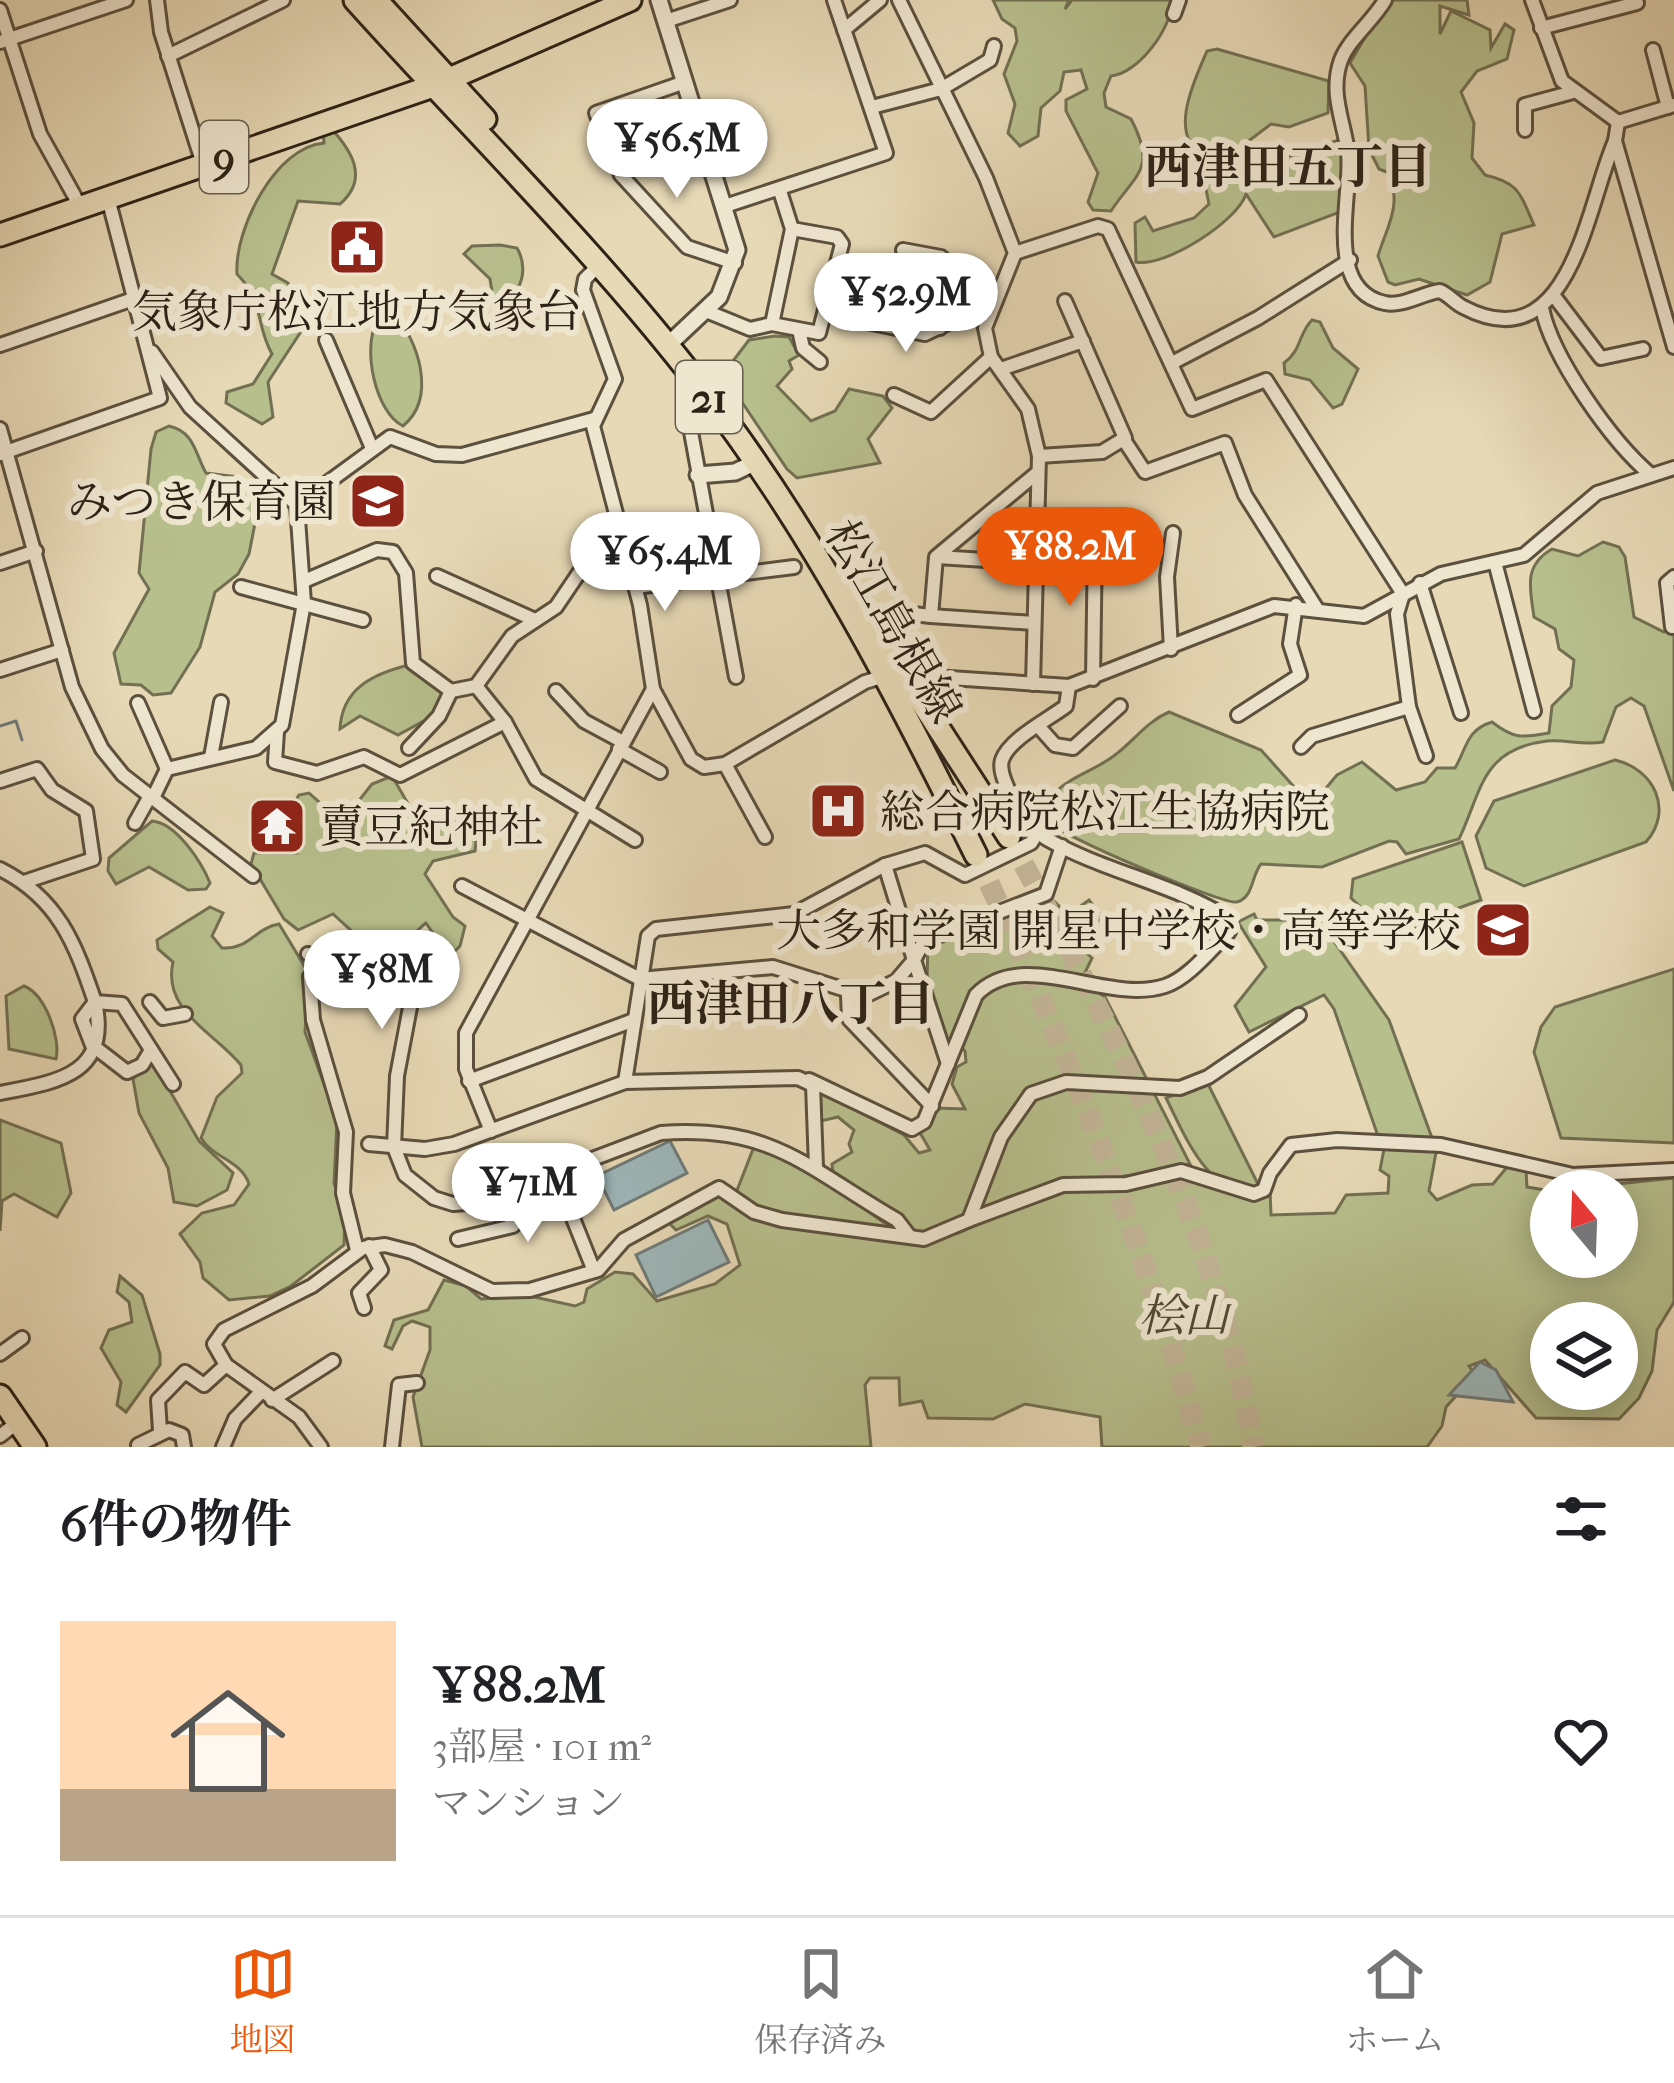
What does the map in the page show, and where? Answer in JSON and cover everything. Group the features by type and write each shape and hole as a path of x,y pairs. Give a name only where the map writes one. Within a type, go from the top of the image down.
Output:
{"main road":[{"name":"松江島根線","path":"355,0 436,80 672,341 774,469 893,676 976,855"},
{"name":"松江島根線","path":"376,0 436,80 598,266 672,341 893,676 1010,837"},
{"name":"9","path":"0,222 436,80 630,0"},
{"name":"9","path":"0,235 201,159"},
{"path":"0,1396 9,1429 35,1447"}],"street":[{"path":"5,40 126,0"},
{"path":"157,0 168,56 201,159"},
{"path":"168,56 283,0"},
{"path":"659,0 736,243 735,263 724,289 672,341"},
{"path":"666,21 730,0"},
{"path":"725,206 886,153 834,0"},
{"path":"844,30 880,0"},
{"path":"899,0 1015,253 985,328 991,357 1028,409 1039,456 1033,684"},
{"path":"1385,0 1340,62 1337,113 1349,171 1342,233 1359,287 1384,304 1440,291 1464,308 1505,317 1542,308 1554,296 1591,219 1598,179 1618,122"},
{"path":"1532,0 1559,75 1573,92 1618,122"},
{"path":"1541,28 1636,3"},
{"path":"0,10 5,40 40,134 75,197"},
{"path":"872,107 941,88 990,61 994,46"},
{"path":"1618,122 1671,106 1667,75 1653,50"},
{"path":"685,82 596,113 621,175 687,247 735,263"},
{"path":"1526,130 1525,105 1573,92"},
{"path":"1615,141 1674,347"},
{"path":"621,175 629,167 704,143"},
{"path":"772,324 792,229 780,191"},
{"path":"3,452 160,398 108,197"},
{"path":"1015,253 1106,226 1192,409 1266,380 1403,594 1397,614 1409,707 1426,756"},
{"path":"706,311 750,329 772,324 822,332 842,244 837,237 792,229"},
{"path":"903,250 941,256 948,264 940,328"},
{"path":"1172,363 1258,318 1350,260"},
{"path":"598,266 585,279 583,290 615,379 594,418 636,587 653,688 691,759 704,767 724,764 893,676 1069,686 1268,609 1296,605 1358,618 1420,583 1529,553 1597,494 1673,472"},
{"path":"1554,296 1598,357 1643,349"},
{"path":"0,345 136,298"},
{"path":"1065,301 1125,432 1124,440 1145,472 1225,443 1245,495 1318,610"},
{"path":"1542,308 1549,337 1631,459 1651,475"},
{"path":"828,314 925,334 969,313 989,312"},
{"path":"799,330 803,348 820,362"},
{"path":"326,340 371,446"},
{"path":"1001,369 1083,340"},
{"path":"147,347 190,406 297,505 304,603 275,762 317,773 364,758 400,775 505,722"},
{"path":"894,395 931,412 991,357"},
{"path":"700,385 689,405 736,677"},
{"path":"297,505 371,446 396,436 436,454 462,455 594,418"},
{"path":"0,429 76,698 102,749 149,800 253,876"},
{"path":"1039,456 1102,452 1124,440"},
{"path":"698,475 735,472 754,463"},
{"path":"932,616 936,557 1037,472"},
{"path":"936,557 1036,559 1120,531"},
{"path":"1171,649 1167,577 1173,533"},
{"path":"1093,680 1095,539"},
{"path":"304,581 382,548 393,552 406,573 413,663 451,691 476,686 512,636 560,602 581,570 626,553"},
{"path":"0,563 35,551"},
{"path":"1495,562 1534,711"},
{"path":"636,587 794,567"},
{"path":"437,576 535,620"},
{"path":"1672,627 1667,583 1674,577"},
{"path":"1420,583 1461,713"},
{"path":"241,587 363,620"},
{"path":"1238,715 1300,675 1290,644 1296,605"},
{"path":"913,614 1034,623"},
{"path":"0,670 62,650"},
{"path":"476,686 505,722 536,779 584,813 635,840"},
{"path":"369,1144 440,1147 625,1082 809,1080 912,1130 924,1122 976,995 988,982 1021,975 1157,988 1179,979 1231,928 1228,918 1192,896 1062,846 1038,832 1001,768 1008,750 1070,701 1069,686"},
{"path":"491,1131 470,1081 462,1051 464,1032 653,688"},
{"path":"409,748 439,716 451,691"},
{"path":"556,691 584,721 660,772"},
{"path":"211,757 220,702"},
{"path":"138,703 167,769"},
{"path":"1039,727 1055,745 1073,748 1120,706"},
{"path":"1301,747 1312,736 1409,707"},
{"path":"138,830 167,769 256,748 277,732"},
{"path":"724,764 765,837"},
{"path":"0,781 37,769 43,783 86,811 93,859 24,882"},
{"path":"625,1082 648,936 656,929 794,914 885,865 925,853 964,875 1031,843 1038,832"},
{"path":"462,886 640,979 773,967 848,994 880,991 914,960 924,940 940,931 1046,894 1062,846"},
{"path":"885,865 948,1065"},
{"path":"0,869 24,882 57,911 95,1002"},
{"path":"308,954 411,1003 397,1076 394,1147 405,1175 434,1198 470,1204 661,1133 682,1132 771,1142 897,1220 910,1237"},
{"path":"310,977 313,1020 346,1132 343,1192 363,1248 381,1268 359,1293 364,1308"},
{"path":"848,994 849,1019 932,1106"},
{"path":"130,1017 153,1000 163,1018 185,1014"},
{"path":"95,1002 122,1004 173,1084"},
{"path":"95,1002 82,1019 95,1048 127,1072 142,1064 151,1050"},
{"path":"968,1220 1001,1136 1031,1094 1066,1082 1180,1088 1208,1077 1299,1015"},
{"path":"470,1081 634,1020"},
{"path":"0,1093 57,1082 74,1073 95,1048"},
{"path":"809,1080 816,1167"},
{"path":"321,1447 299,1417 226,1365 214,1347 220,1333 312,1286 363,1248 412,1252 503,1294 594,1271 624,1240 715,1188 754,1212 782,1220 910,1237 938,1236 1063,1185 1126,1184 1180,1172 1254,1194 1264,1190 1281,1153 1291,1145 1337,1140 1461,1148 1573,1174 1674,1170"},
{"path":"555,1173 594,1271"},
{"path":"458,1239 513,1226 503,1193"},
{"path":"0,1354 22,1338"},
{"path":"223,1447 235,1419 333,1361"},
{"path":"160,1431 158,1400 177,1375 185,1372 204,1385 226,1365"},
{"path":"392,1447 399,1385 417,1383"},
{"path":"138,1445 160,1431 182,1435 184,1447"}],"green space":[{"path":"993,0 1069,0 1065,9 1072,0 1172,0 1167,23 1152,47 1132,67 1111,76 1104,93 1106,107 1131,119 1143,161 1111,211 1093,210 1088,202 1098,173 1066,111 1066,100 1087,89 1081,70 1064,72 1060,91 1041,108 1038,136 1020,146 1008,133 1015,104 1004,74 1017,41 1015,28 1002,19"},
{"path":"1387,0 1467,0 1469,15 1440,6 1440,34 1451,11 1490,30 1491,48 1505,24 1514,30 1507,59 1477,71 1461,92 1474,123 1472,158 1485,175 1517,191 1534,225 1502,234 1490,282 1467,295 1419,279 1395,285 1388,282 1378,256 1392,216 1393,185 1369,149 1365,86 1350,63"},
{"path":"1217,49 1329,81 1328,113 1289,127 1271,124 1242,146 1252,168 1339,140 1345,171 1340,212 1274,237 1246,194 1229,217 1198,241 1164,258 1136,262 1135,223 1145,217 1153,231 1194,218 1209,204 1201,165 1205,156 1193,147 1185,122 1207,51"},
{"path":"330,127 354,164 354,184 340,204 298,201 272,274 288,283 302,330 268,382 273,417 262,424 226,403 227,392 253,384 272,354 256,304 237,274 242,236 274,175 306,148 324,143 323,130"},
{"path":"472,246 517,248 522,263 519,285 504,303 493,298 490,279 464,254"},
{"path":"393,312 417,353 422,385 413,414 403,426 385,407 371,362 377,321"},
{"path":"1312,320 1320,322 1333,348 1358,369 1342,404 1333,408 1310,380 1285,374 1284,363"},
{"path":"789,337 799,355 789,361 792,369 777,386 811,421 835,411 849,389 883,396 892,408 868,439 880,463 797,478 787,469 723,374 749,340"},
{"path":"169,426 189,438 206,473 238,477 259,503 249,554 238,574 215,592 200,647 171,693 153,695 141,685 121,684 114,653 149,589 139,573 151,449 156,432"},
{"path":"1603,542 1619,547 1625,557 1634,617 1664,632 1674,627 1674,791 1644,706 1631,698 1616,707 1603,742 1547,741 1525,746 1496,763 1459,839 1406,854 1397,842 1389,841 1322,867 1261,864 1247,896 1237,902 1139,867 1041,817 1064,785 1115,755 1169,712 1261,750 1305,799 1316,800 1337,775 1362,762 1396,790 1425,782 1437,768 1455,768 1472,735 1492,722 1518,736 1549,733 1552,706 1571,687 1574,660 1559,649 1555,629 1534,617 1533,570 1552,549 1578,556"},
{"path":"409,665 445,693 429,718 398,735 360,716 340,729 346,703 361,685"},
{"path":"1615,760 1640,772 1656,792 1658,817 1646,842 1524,886 1486,868 1476,836 1494,801"},
{"path":"392,776 414,814 426,822 453,816 477,830 475,851 433,861 425,874 453,917 465,926 460,946 449,957 426,923 396,954 381,960 371,960 357,936 333,914 298,930 284,919 251,864 254,853 297,853 304,824 294,803 299,795 309,793 335,816 346,817 372,784"},
{"path":"152,821 170,828 187,844 210,883 206,889 188,890 149,867 116,884 108,871 109,858"},
{"path":"1462,842 1481,900 1392,937 1351,898 1353,879"},
{"path":"1051,898 1068,915 1089,900 1103,918 1083,931 1079,946 1092,958 1081,981 1105,997 1190,1164 1031,1190 950,1227 914,1232 833,1174 832,1164 852,1152 849,1144 854,1130 838,1117 821,1121 819,1091 904,1135 919,1153 930,1150 919,1131 935,1108 965,1109 952,1084 957,1067 966,1062 965,1051 954,1041 945,1045 927,982 928,943"},
{"path":"210,907 223,913 212,936 222,948 239,946 279,924 308,972 305,1032 337,1120 334,1183 345,1216 344,1245 291,1286 270,1296 229,1300 203,1278 200,1262 180,1234 202,1213 234,1205 249,1184 240,1170 201,1138 217,1097 242,1073 241,1065 183,1007 175,994 173,962 158,949 157,940"},
{"path":"1254,914 1257,920 1319,920 1389,1020 1432,1138 1378,1136 1334,1009 1324,995 1249,1032 1235,1006 1266,967 1238,922"},
{"path":"1674,969 1674,1143 1561,1138 1534,1052 1541,1027 1555,1007"},
{"path":"24,986 39,998 50,1018 56,1059 9,1049 6,996"},
{"path":"147,1064 156,1067 199,1141 233,1173 227,1190 197,1206 174,1202 168,1168 139,1113 133,1079"},
{"path":"1207,1082 1260,1188 1242,1190 1213,1175 1166,1098"},
{"path":"0,1120 61,1143 71,1193 57,1217 14,1194 2,1201 0,1231"},
{"path":"755,1144 803,1165 893,1229 762,1211 736,1193"},
{"name":"桧山","path":"1385,1144 1437,1147 1429,1191 1437,1200 1472,1185 1493,1184 1508,1166 1526,1170 1530,1278 1638,1278 1638,1182 1674,1178 1674,1302 1657,1330 1652,1371 1638,1399 1638,1302 1530,1302 1530,1410 1628,1410 1619,1419 1536,1418 1485,1360 1469,1366 1475,1375 1446,1407 1442,1426 1427,1447 1102,1447 1100,1417 1025,1404 993,1419 928,1418 922,1401 900,1405 899,1378 870,1378 865,1385 871,1447 422,1447 413,1397 430,1350 430,1327 412,1321 403,1326 392,1349 385,1346 394,1320 428,1310 444,1280 466,1286 481,1299 530,1296 575,1306 584,1302 587,1289 615,1272 633,1274 657,1301 715,1284 740,1265 727,1224 708,1216 676,1230 667,1221 713,1191 780,1222 910,1244 958,1233 1064,1187 1181,1173 1236,1193 1270,1189 1271,1215 1335,1213 1346,1195 1388,1193 1389,1176 1380,1170"},
{"path":"120,1276 142,1295 160,1354 160,1365 126,1412 117,1405 121,1382 101,1348 109,1330 132,1322 129,1302 117,1292"}],"water":[{"path":"670,1141 687,1173 614,1210 597,1176"},
{"path":"708,1220 729,1262 656,1297 636,1255"},
{"path":"1480,1362 1496,1370 1513,1402 1449,1395"}],"waterway":[{"path":"0,726 16,721 22,740"}],"tunnel":[{"path":"1009,837 1123,1057 1188,1209 1237,1366 1253,1447"},
{"path":"976,855 1101,1146 1201,1447"}],"place":[{"name":"気象庁松江地方気象台","path":"357,247"},
{"name":"みつき保育園","path":"378,501"},
{"name":"総合病院松江生協病院","path":"838,811"},
{"name":"賣豆紀神社","path":"277,826"},
{"name":"大多和学園 開星中学校・高等学校","path":"1503,930"}],"district":[{"name":"西津田五丁目","path":"1288,166"},
{"name":"西津田八丁目","path":"791,1003"}]}
